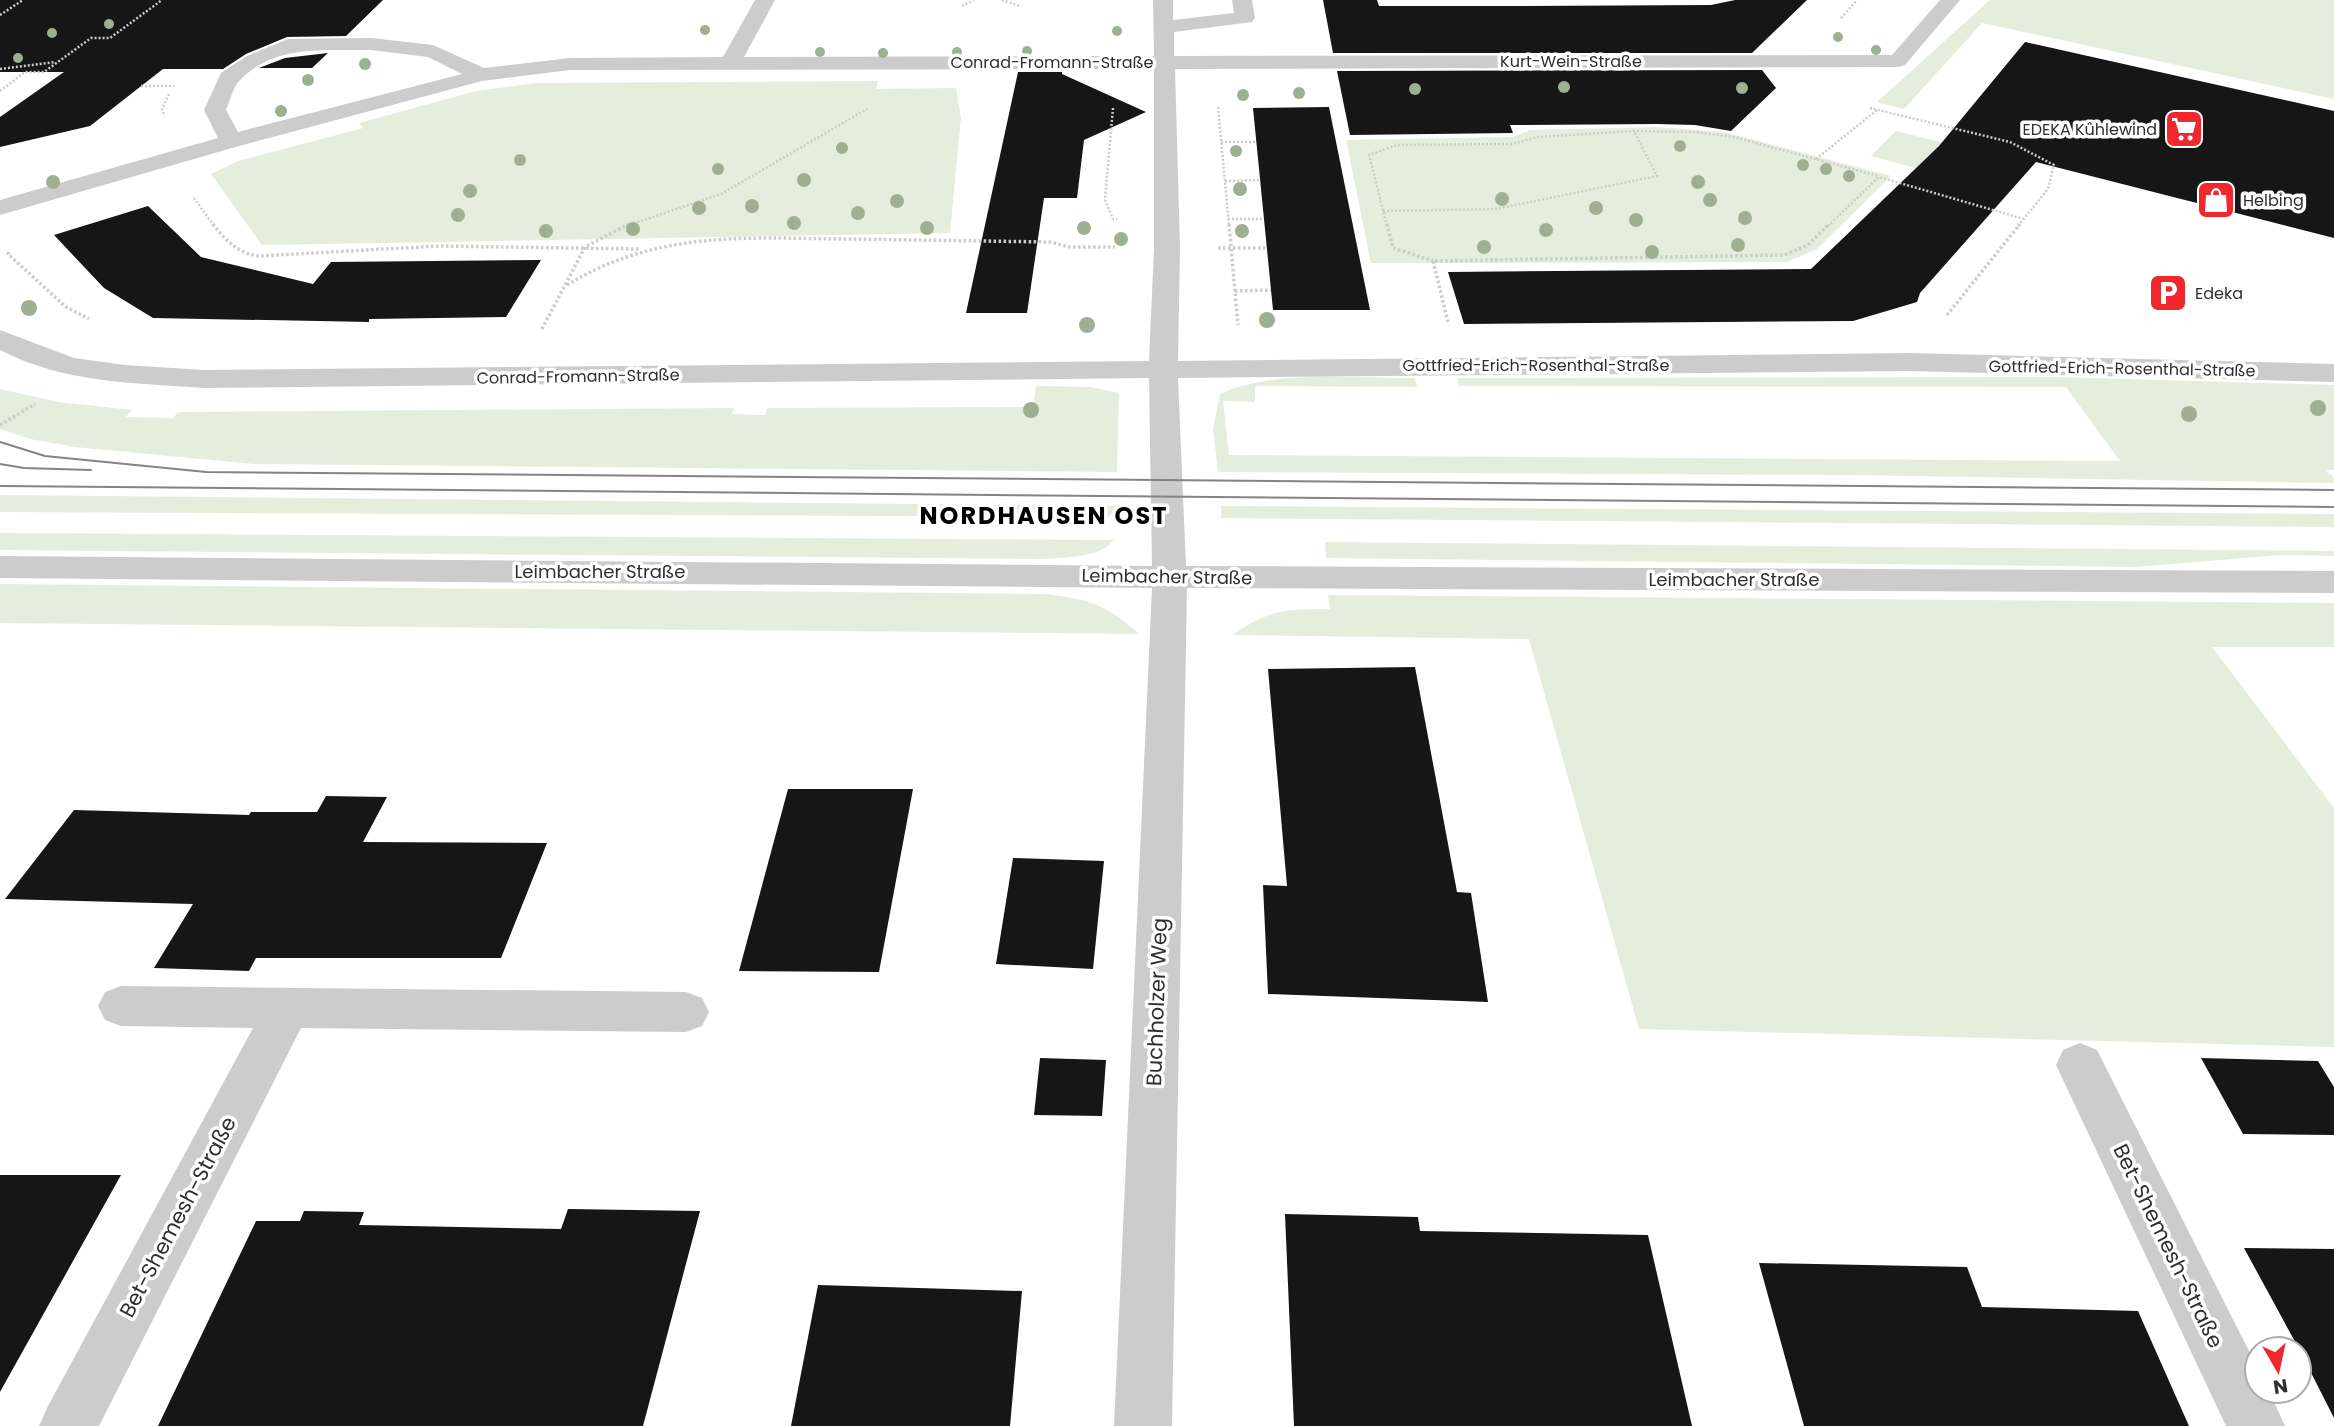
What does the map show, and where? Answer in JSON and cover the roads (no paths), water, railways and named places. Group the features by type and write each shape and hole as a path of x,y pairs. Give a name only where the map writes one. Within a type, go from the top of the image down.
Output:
{"street":[{"path":"730,63 765,0"},
{"name":"Conrad-Fromann-Straße","path":"1169,577 1163,369 1167,248 1164,13 1245,18 1242,0"},
{"name":"Kurt-Wein-Straße","path":"1164,62 1898,61 1950,0"},
{"path":"231,141 215,110 229,78 254,60 288,45 371,44 433,51 481,75"},
{"name":"Conrad-Fromann-Straße","path":"0,208 231,141 481,75 570,64 1164,62"},
{"name":"Conrad-Fromann-Straße","path":"0,339 24,354 89,370 204,379 1163,369"},
{"name":"Gottfried-Erich-Rosenthal-Straße","path":"1163,369 1909,362 2334,373"},
{"name":"Leimbacher Straße","path":"0,567 1169,577 2334,582"},
{"name":"Buchholzer Weg","path":"1143,1426 1169,577"},
{"path":"121,1006 686,1012"},
{"name":"Bet-Shemesh-Straße","path":"68,1426 288,1007"},
{"name":"Bet-Shemesh-Straße","path":"2080,1065 2256,1426"}],"tram line":[{"path":"0,442 45,456 206,472 2334,490"},
{"path":"0,464 24,468 91,470"},
{"path":"0,486 2334,507"}],"place":[{"name":"EDEKA Kühlewind","path":"2184,129"},
{"name":"Helbing","path":"2216,200"},
{"name":"Edeka","path":"2168,293"}],"district":[{"name":"NORDHAUSEN OST","path":"1044,516"}]}
